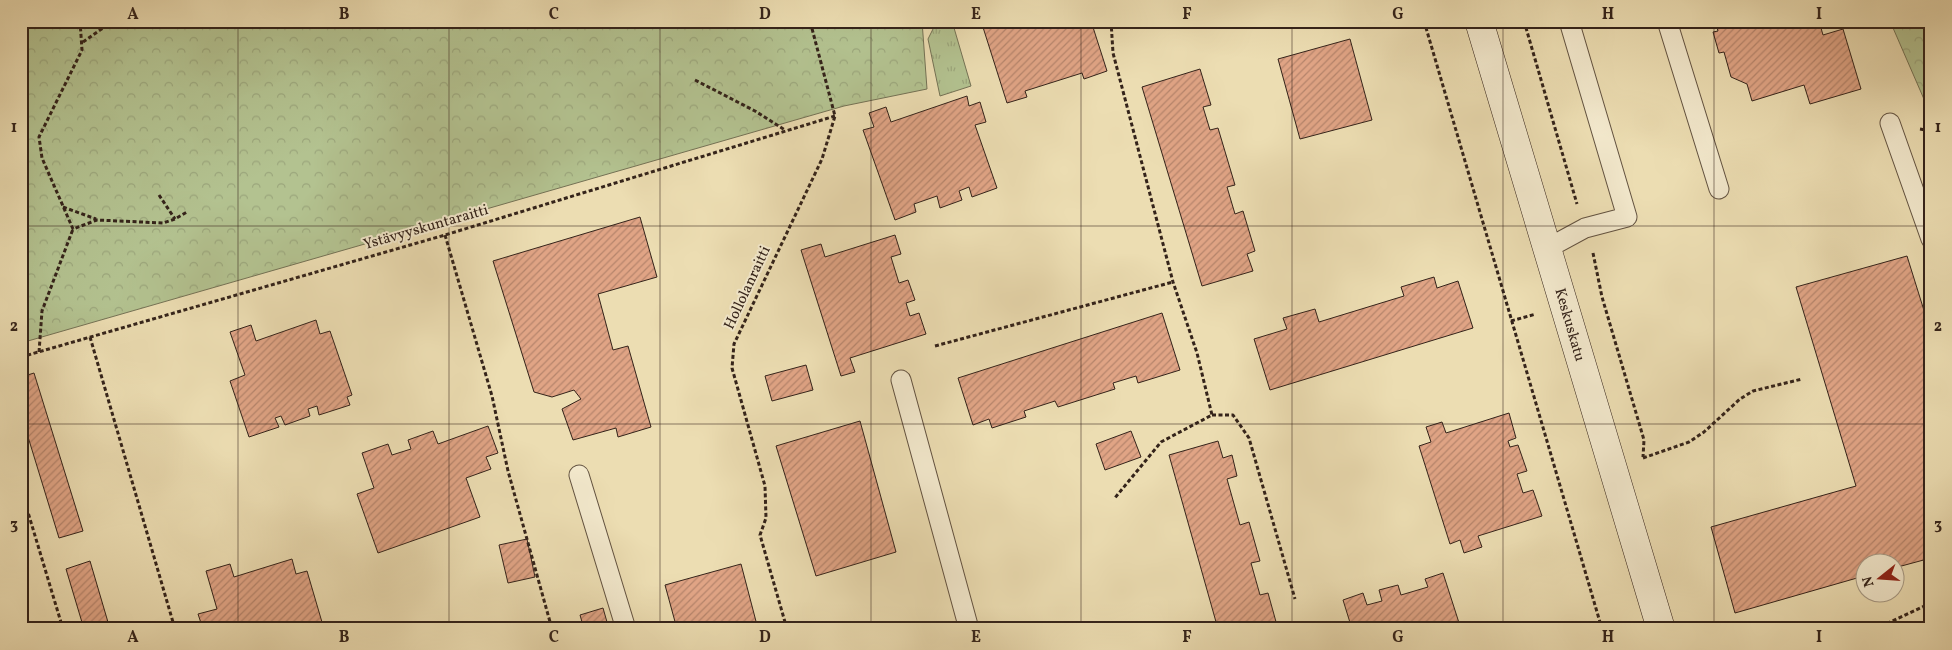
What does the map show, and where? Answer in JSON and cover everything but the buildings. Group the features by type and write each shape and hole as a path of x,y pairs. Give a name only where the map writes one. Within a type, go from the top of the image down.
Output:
{"main road":[{"name":"Keskuskatu","path":"1479,21 1661,629"}],"lane":[{"path":"1548,248 1585,228 1627,217 1569,21"},
{"path":"1668,21 1719,189"},
{"path":"1890,123 1931,239"},
{"path":"901,380 969,629"},
{"path":"579,475 626,629"}],"path":[{"path":"39,352 42,311 73,230 42,158 39,136 82,50 83,42 80,21"},
{"path":"83,42 112,21"},
{"path":"810,21 835,116"},
{"path":"812,27 829,21"},
{"path":"1111,21 1114,52 1173,282 1197,353 1212,415"},
{"path":"1424,21 1602,629"},
{"path":"1524,21 1593,250 1602,297 1644,440 1643,458 1689,442 1704,432 1740,399 1753,391 1802,379"},
{"path":"1928,21 1931,27"},
{"path":"695,80 755,110 786,130"},
{"name":"Ystävyyskuntaraitti","path":"21,357 445,234 835,116"},
{"name":"Hollolanraitti","path":"787,629 760,535 766,518 765,486 732,368 734,344 822,159 835,116"},
{"path":"159,195 175,219"},
{"path":"63,207 97,220 163,223 187,212"},
{"path":"73,230 97,220"},
{"path":"445,234 492,396 508,470 552,629"},
{"path":"936,346 1173,282"},
{"path":"90,337 175,629"},
{"path":"1114,499 1161,442 1212,415 1233,415 1249,438 1295,599"},
{"path":"21,489 63,629"},
{"path":"1874,629 1931,603"}],"green space":[{"path":"21,21 922,21 927,89 844,106 21,343"},
{"path":"937,21 952,21 971,86 940,96 928,39"},
{"path":"1890,21 1931,21 1931,113 1930,113"}]}
